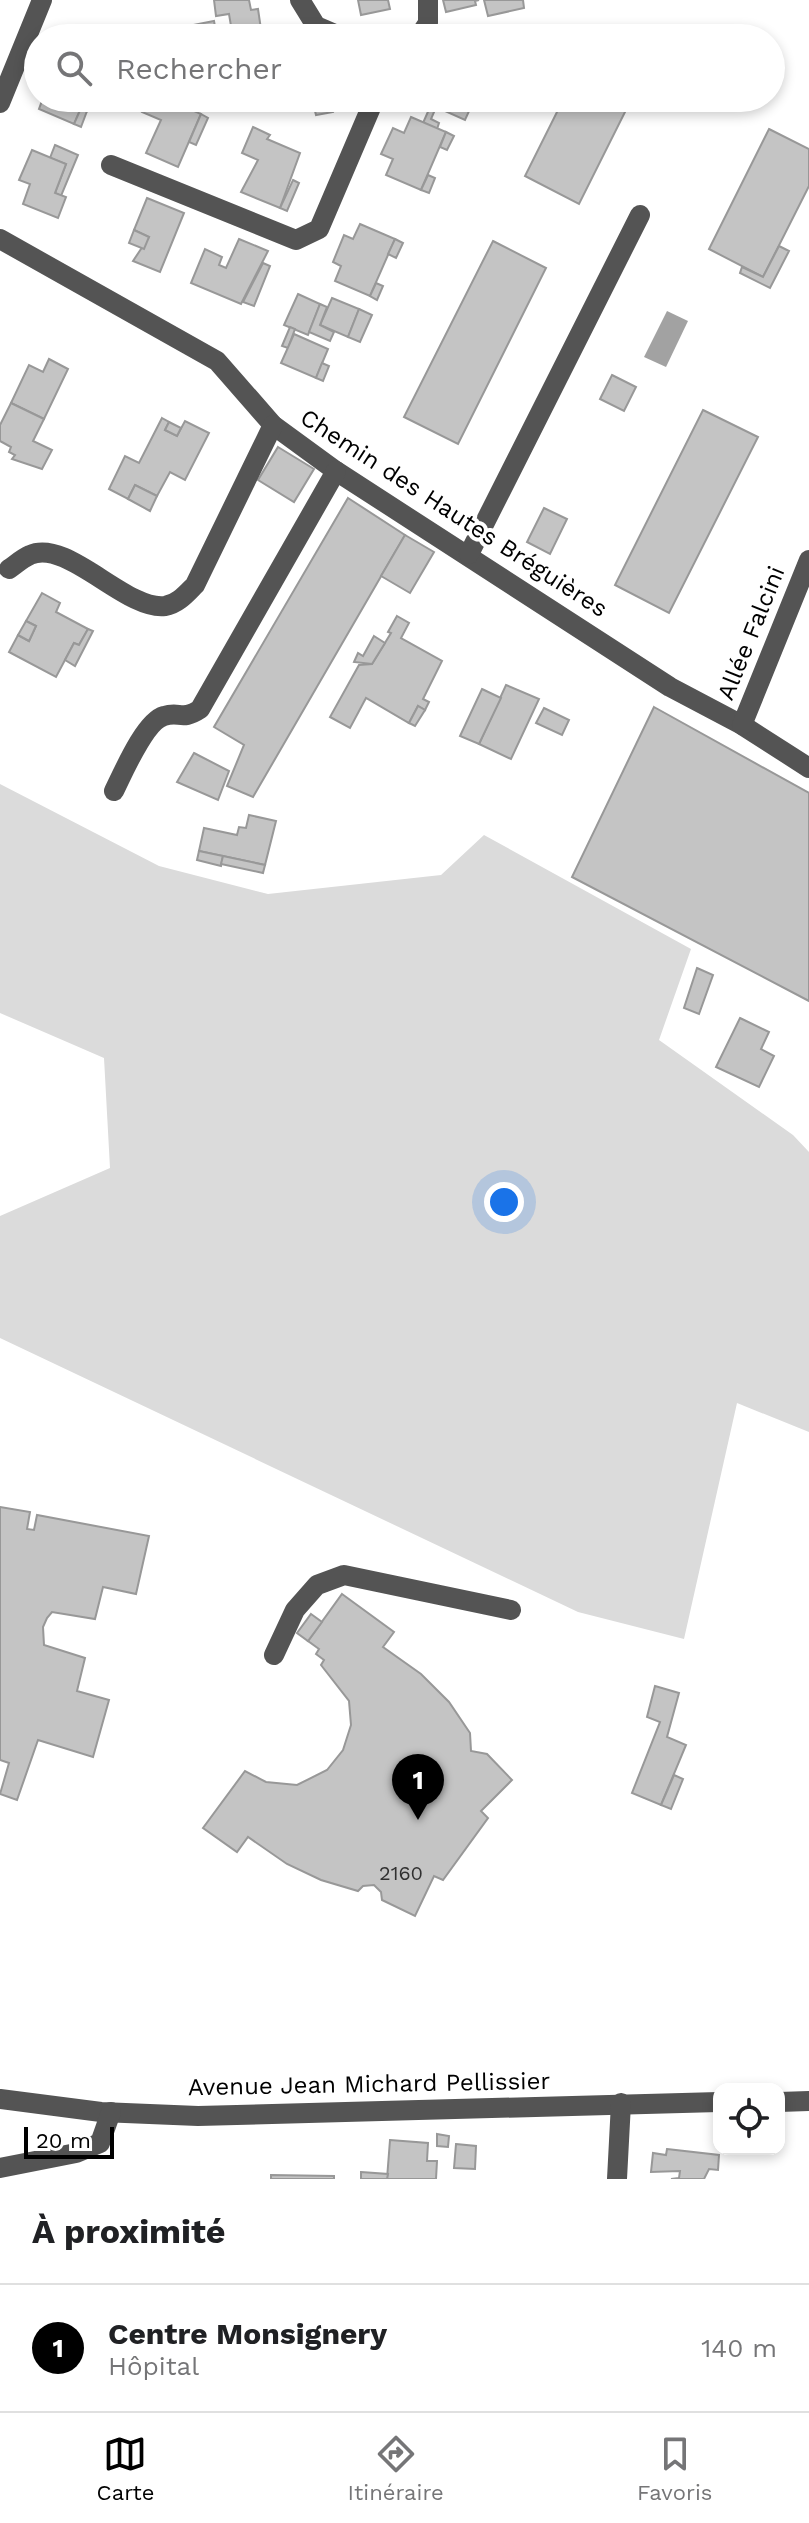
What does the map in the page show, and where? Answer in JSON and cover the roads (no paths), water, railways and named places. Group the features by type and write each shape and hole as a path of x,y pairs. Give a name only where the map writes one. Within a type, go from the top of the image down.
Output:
{"street":[{"path":"32,24 42,0"},
{"path":"300,0 315,24"},
{"path":"427,24 428,0"},
{"path":"0,103 24,44"},
{"path":"111,165 296,240 319,229 369,112"},
{"path":"469,554 640,215"},
{"name":"Chemin des Hautes Bréguières","path":"0,239 217,361 273,425 336,471 469,554 670,687 742,725 809,768"},
{"path":"9,569 31,553 52,553 144,601 164,606 180,600 195,585 273,425"},
{"path":"114,791 150,725 164,716 187,717 200,709 336,471"},
{"name":"Allée Falcini","path":"742,725 809,560"},
{"path":"274,1655 295,1610 317,1585 344,1575 511,1610"},
{"name":"Avenue Jean Michard Pellissier","path":"7,2098 111,2112 198,2116 713,2102"},
{"path":"785,2102 809,2101"},
{"path":"617,2179 621,2103"},
{"path":"0,2168 76,2153 100,2143 111,2112"}],"place":[{"name":"Centre Monsignery","path":"418,1820"}]}
